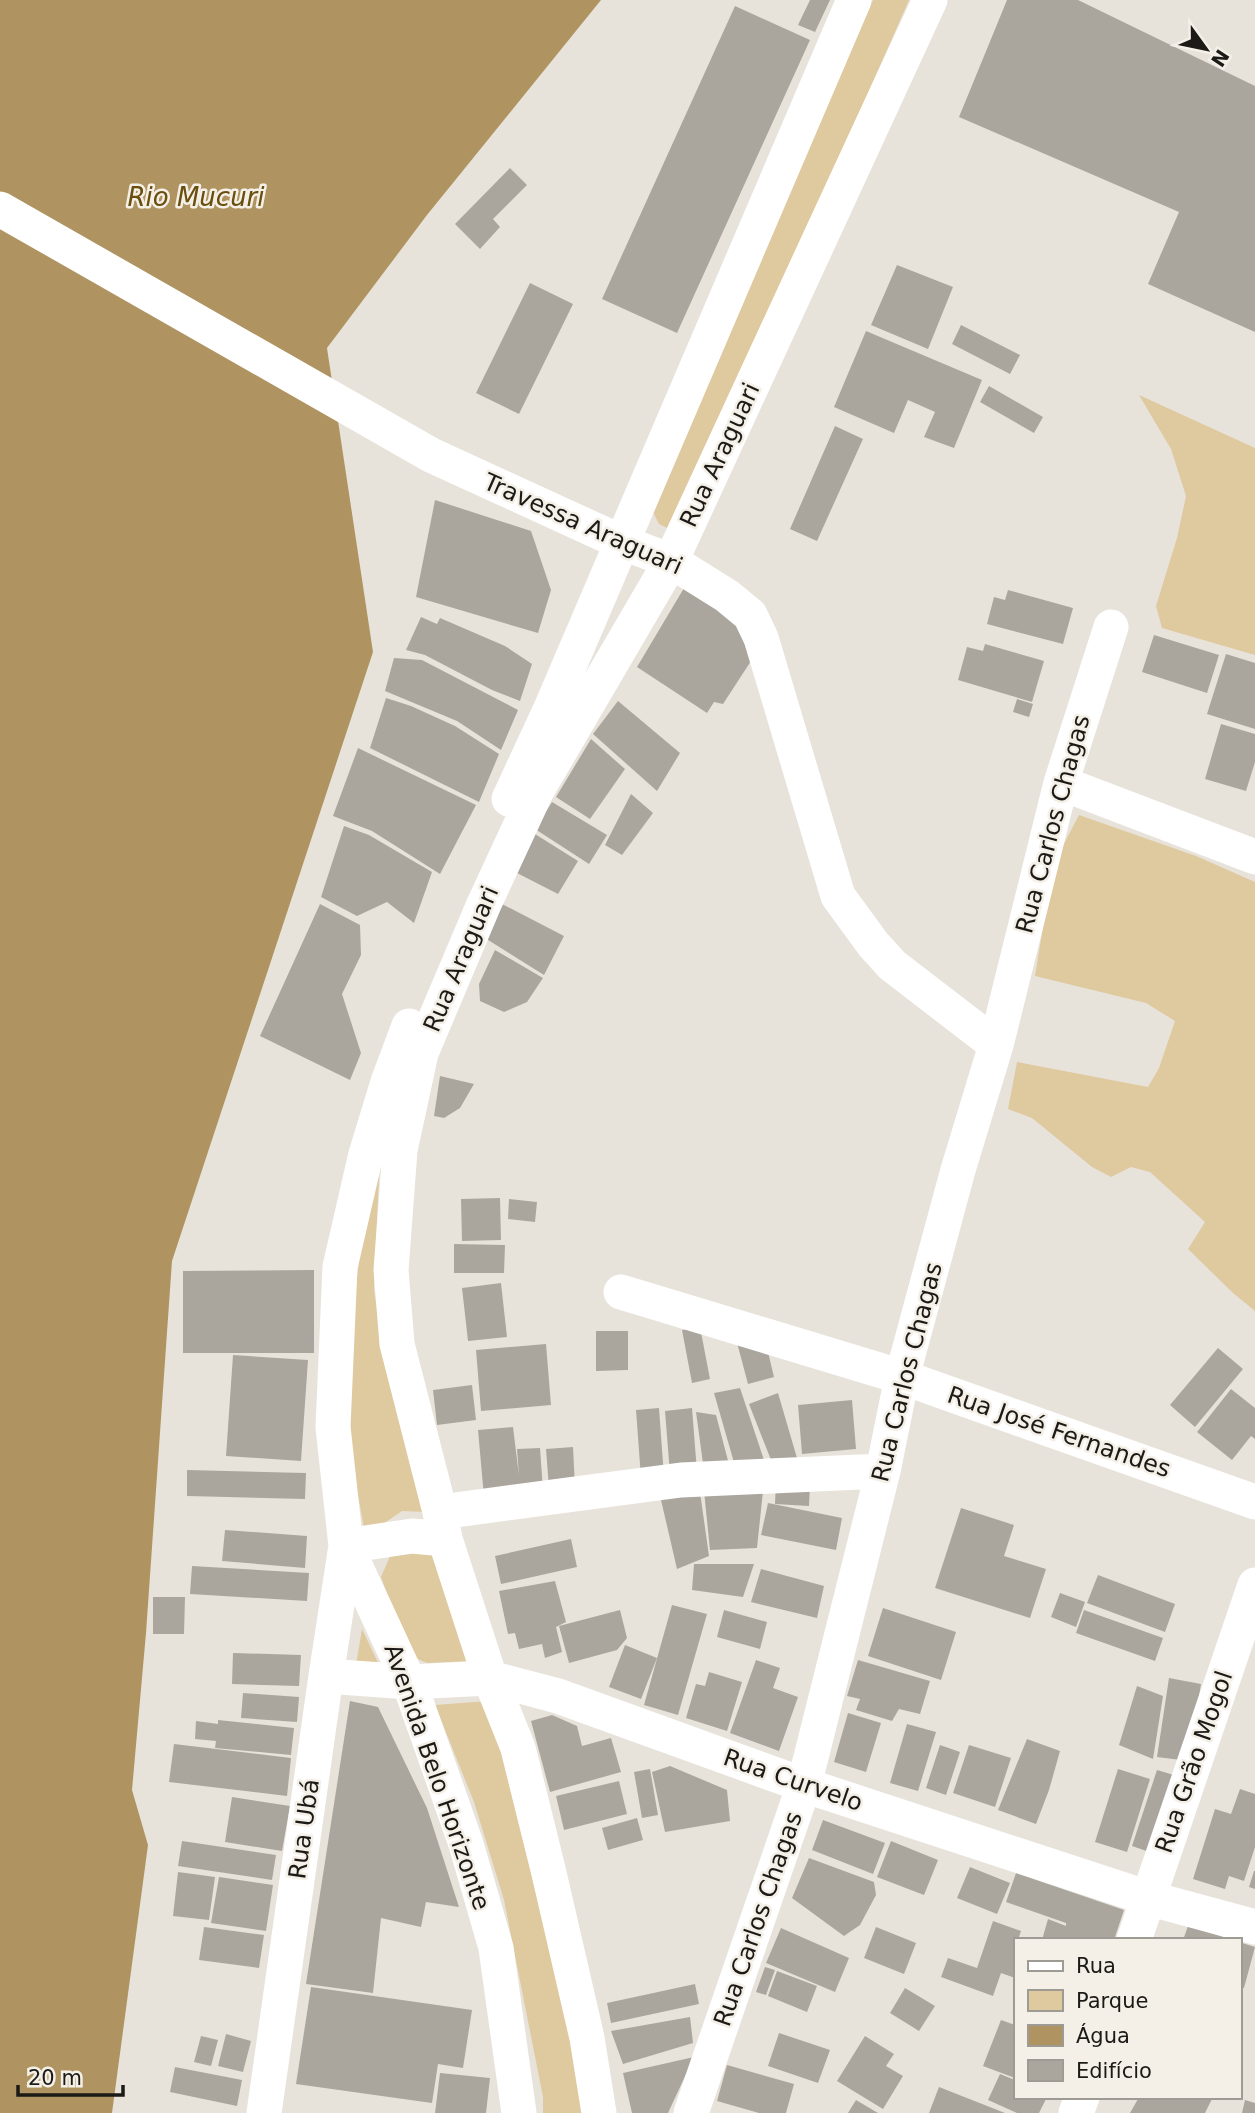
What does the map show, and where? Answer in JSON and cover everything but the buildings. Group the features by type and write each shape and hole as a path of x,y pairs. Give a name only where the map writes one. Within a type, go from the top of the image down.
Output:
{"street":[{"name":"Rua Araguari","path":"413,1045 436,956 552,706 854,0"},
{"name":"Rua Araguari","path":"413,1045 484,904 536,792 671,561 930,0"},
{"name":"Travessa Araguari","path":"0,209 431,455 621,542 671,561 727,596 750,615 761,638 838,896 892,965 996,1045"},
{"name":"Rua Carlos Chagas","path":"691,2113 804,1785 883,1471 902,1377 958,1170 996,1045 1061,783 1111,627"},
{"path":"1061,783 1255,857"},
{"path":"413,1045 400,1150 390,1270 397,1344 442,1525 490,1678 518,1748 587,2038 599,2113"},
{"name":"Avenida Belo Horizonte","path":"413,1045 388,1082 366,1154 340,1266 333,1427 346,1546 409,1682 466,1844 496,1948 519,2113"},
{"name":"Rua José Fernandes","path":"621,1292 902,1377 1255,1502"},
{"path":"346,1546 411,1536 442,1525 681,1479 883,1471"},
{"name":"Rua Ubá","path":"264,2113 346,1546"},
{"name":"Rua Grão Mogol","path":"1135,1938 1255,1584"},
{"name":"Rua Curvelo","path":"326,1676 409,1682 490,1678 558,1696 804,1785 1148,1898 1255,1927"}],"green space":[{"path":"873,0 909,0 679,523 667,528 659,524 651,508"},
{"path":"1139,395 1255,448 1255,655 1162,628 1156,606 1177,538 1186,496 1171,449"},
{"path":"1079,815 1196,856 1255,882 1255,1311 1188,1249 1205,1222 1150,1172 1131,1167 1111,1177 1092,1167 1032,1118 1008,1109 1017,1062 1148,1087 1159,1068 1175,1021 1146,1003 1035,976 1053,865"},
{"path":"370,1152 380,1153 374,1289 381,1337 427,1512 402,1511 366,1539 353,1468 347,1375"},
{"path":"428,1544 471,1661 427,1663 409,1655 381,1577 391,1554"},
{"path":"362,1629 382,1671 355,1671"},
{"path":"488,1701 591,2113 543,2113 543,2097 504,1900 474,1802 435,1705"}],"water":[{"name":"Rio Mucuri","path":"0,0 601,0 427,215 327,348 373,652 172,1261 146,1633 132,1790 148,1845 112,2113 0,2113"}]}
